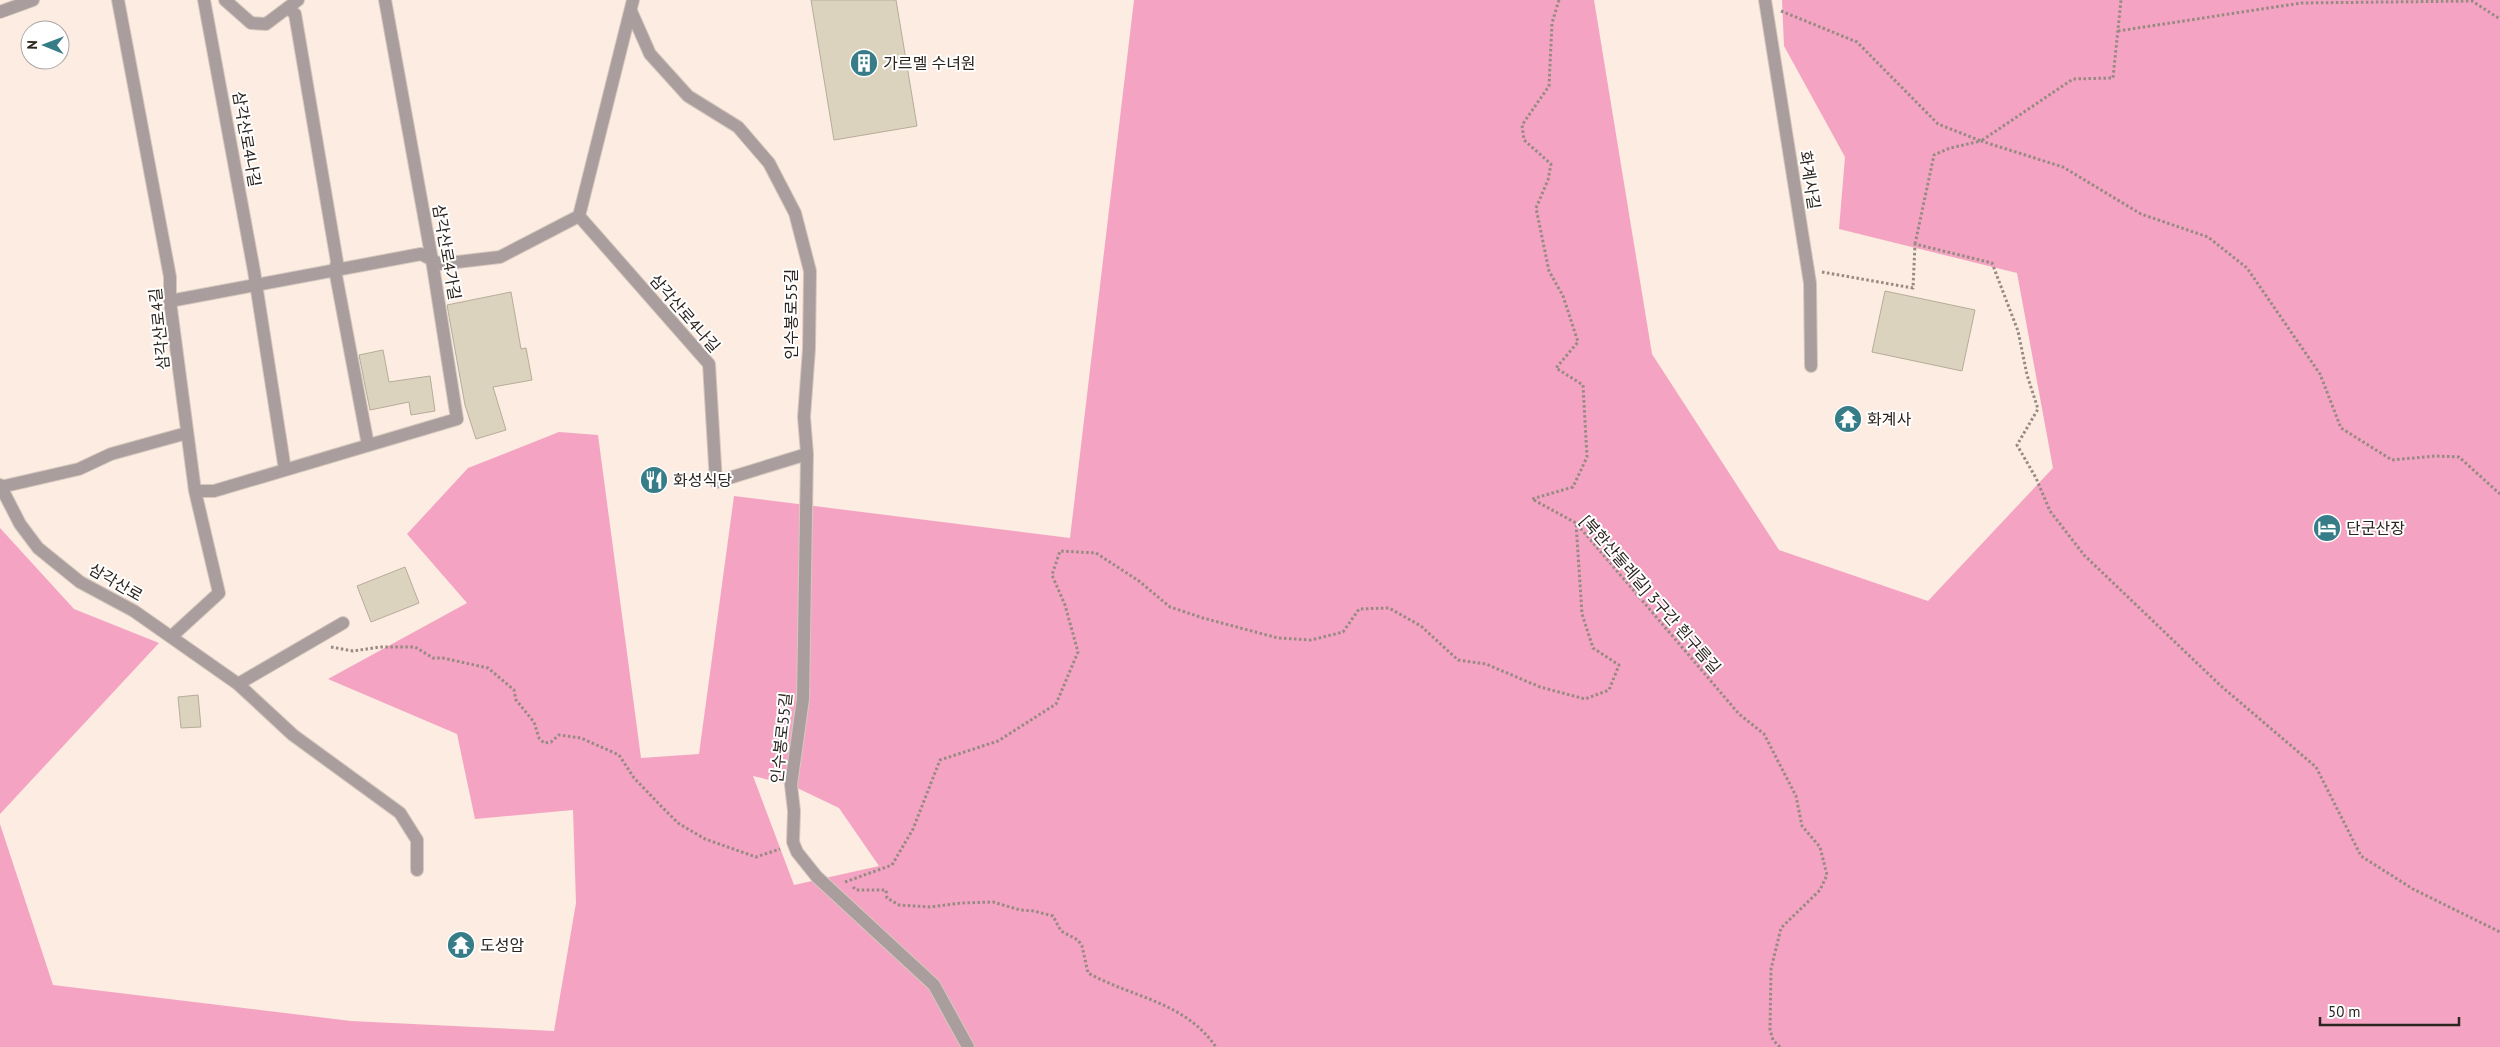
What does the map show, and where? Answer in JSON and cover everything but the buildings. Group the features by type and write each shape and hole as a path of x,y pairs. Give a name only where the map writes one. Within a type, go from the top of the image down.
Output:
{"street":[{"path":"0,12 33,0"},
{"name":"삼각산로4길","path":"118,0 170,277 170,301 195,492 219,593 172,636"},
{"name":"삼각산로4나길","path":"204,0 256,285"},
{"path":"225,0 251,24 266,24 293,4 337,262 336,270 368,445"},
{"name":"삼각산로4가길","path":"195,492 214,491 457,419 432,260 385,0"},
{"name":"화계사길","path":"1765,0 1808,269 1811,366"},
{"path":"170,301 421,254 440,264 500,257 579,216 632,6"},
{"name":"인수봉로55길","path":"632,6 650,54 688,96 738,127 769,163 795,213 810,271 809,349 804,417 808,454 803,699 791,785 794,811 793,842 797,852"},
{"name":"삼각산로4나길","path":"579,216 709,364 716,482 808,454"},
{"path":"256,285 285,470"},
{"name":"삼각산로","path":"187,433 111,454 79,469 0,486 20,524 38,548 80,582 134,610 238,684 293,735 400,813 417,840 417,870"},
{"path":"238,684 343,623"},
{"path":"797,852 817,877 934,985 968,1047"}],"path":[{"name":"[북한산둘레길] 3구간 흰구름길","path":"1559,0 1552,23 1549,86 1522,125 1524,140 1551,164 1548,180 1536,208 1549,271 1563,296 1578,342 1556,368 1583,385 1587,457 1573,487 1532,499 1576,523 1739,714 1764,734 1796,796 1802,826 1820,846 1827,875 1820,890 1781,928 1771,970 1770,1030 1773,1040 1780,1047"},
{"path":"1808,269 1912,288 1915,244 1934,155 1950,148 1981,141 2073,79 2113,78 2121,0"},
{"path":"2118,31 2301,3 2472,1 2500,19"},
{"path":"1781,5 1781,11 1857,42 1938,124 1981,141 2063,167 2141,214 2208,237 2247,268 2320,374 2341,428 2392,460 2435,456 2460,457 2500,494"},
{"path":"1915,244 1992,263 2018,331 2027,375 2038,409 2017,445 2036,478 2050,511 2084,555 2221,686 2316,766 2361,856 2413,889 2500,932"},
{"path":"817,877 846,882 892,866 913,830 940,760 998,741 1056,704 1078,652 1065,605 1052,575 1060,551 1096,553 1139,581 1170,607 1278,638 1311,640 1343,632 1359,609 1389,608 1421,626 1458,660 1486,664 1540,687 1585,699 1609,690 1619,665 1593,648 1582,614 1576,523"},
{"path":"312,642 353,651 380,647 414,647 433,658 443,658 488,668 514,690 516,700 534,722 538,738 544,743 551,742 558,735 582,738 619,755 634,778 678,823 705,839 756,857 778,848 797,852"},
{"path":"840,878 856,890 886,890 887,898 899,905 930,907 961,903 993,902 1020,910 1034,911 1053,916 1061,931 1078,940 1082,946 1088,973 1110,985 1129,990 1167,1005 1204,1030 1216,1047"}],"shaded area":[{"path":"1134,0 1594,0 1652,354 1779,550 1928,601 2053,468 2017,273 1839,229 1845,157 1784,46 1782,0 2500,0 2500,1047 0,1047 0,824 53,985 351,1021 554,1031 576,903 573,810 475,819 457,734 328,679 467,603 407,534 468,468 559,432 598,435 641,758 699,754 734,496 1070,538","holes":["753,776 791,785 839,808 879,866 794,885"]},
{"path":"0,528 74,609 159,643 0,814"}],"place":[{"name":"가르멜 수녀원","path":"864,63"},
{"name":"화계사","path":"1848,419"},
{"name":"화성식당","path":"654,480"},
{"name":"단군산장","path":"2327,528"},
{"name":"도성암","path":"461,945"}]}
